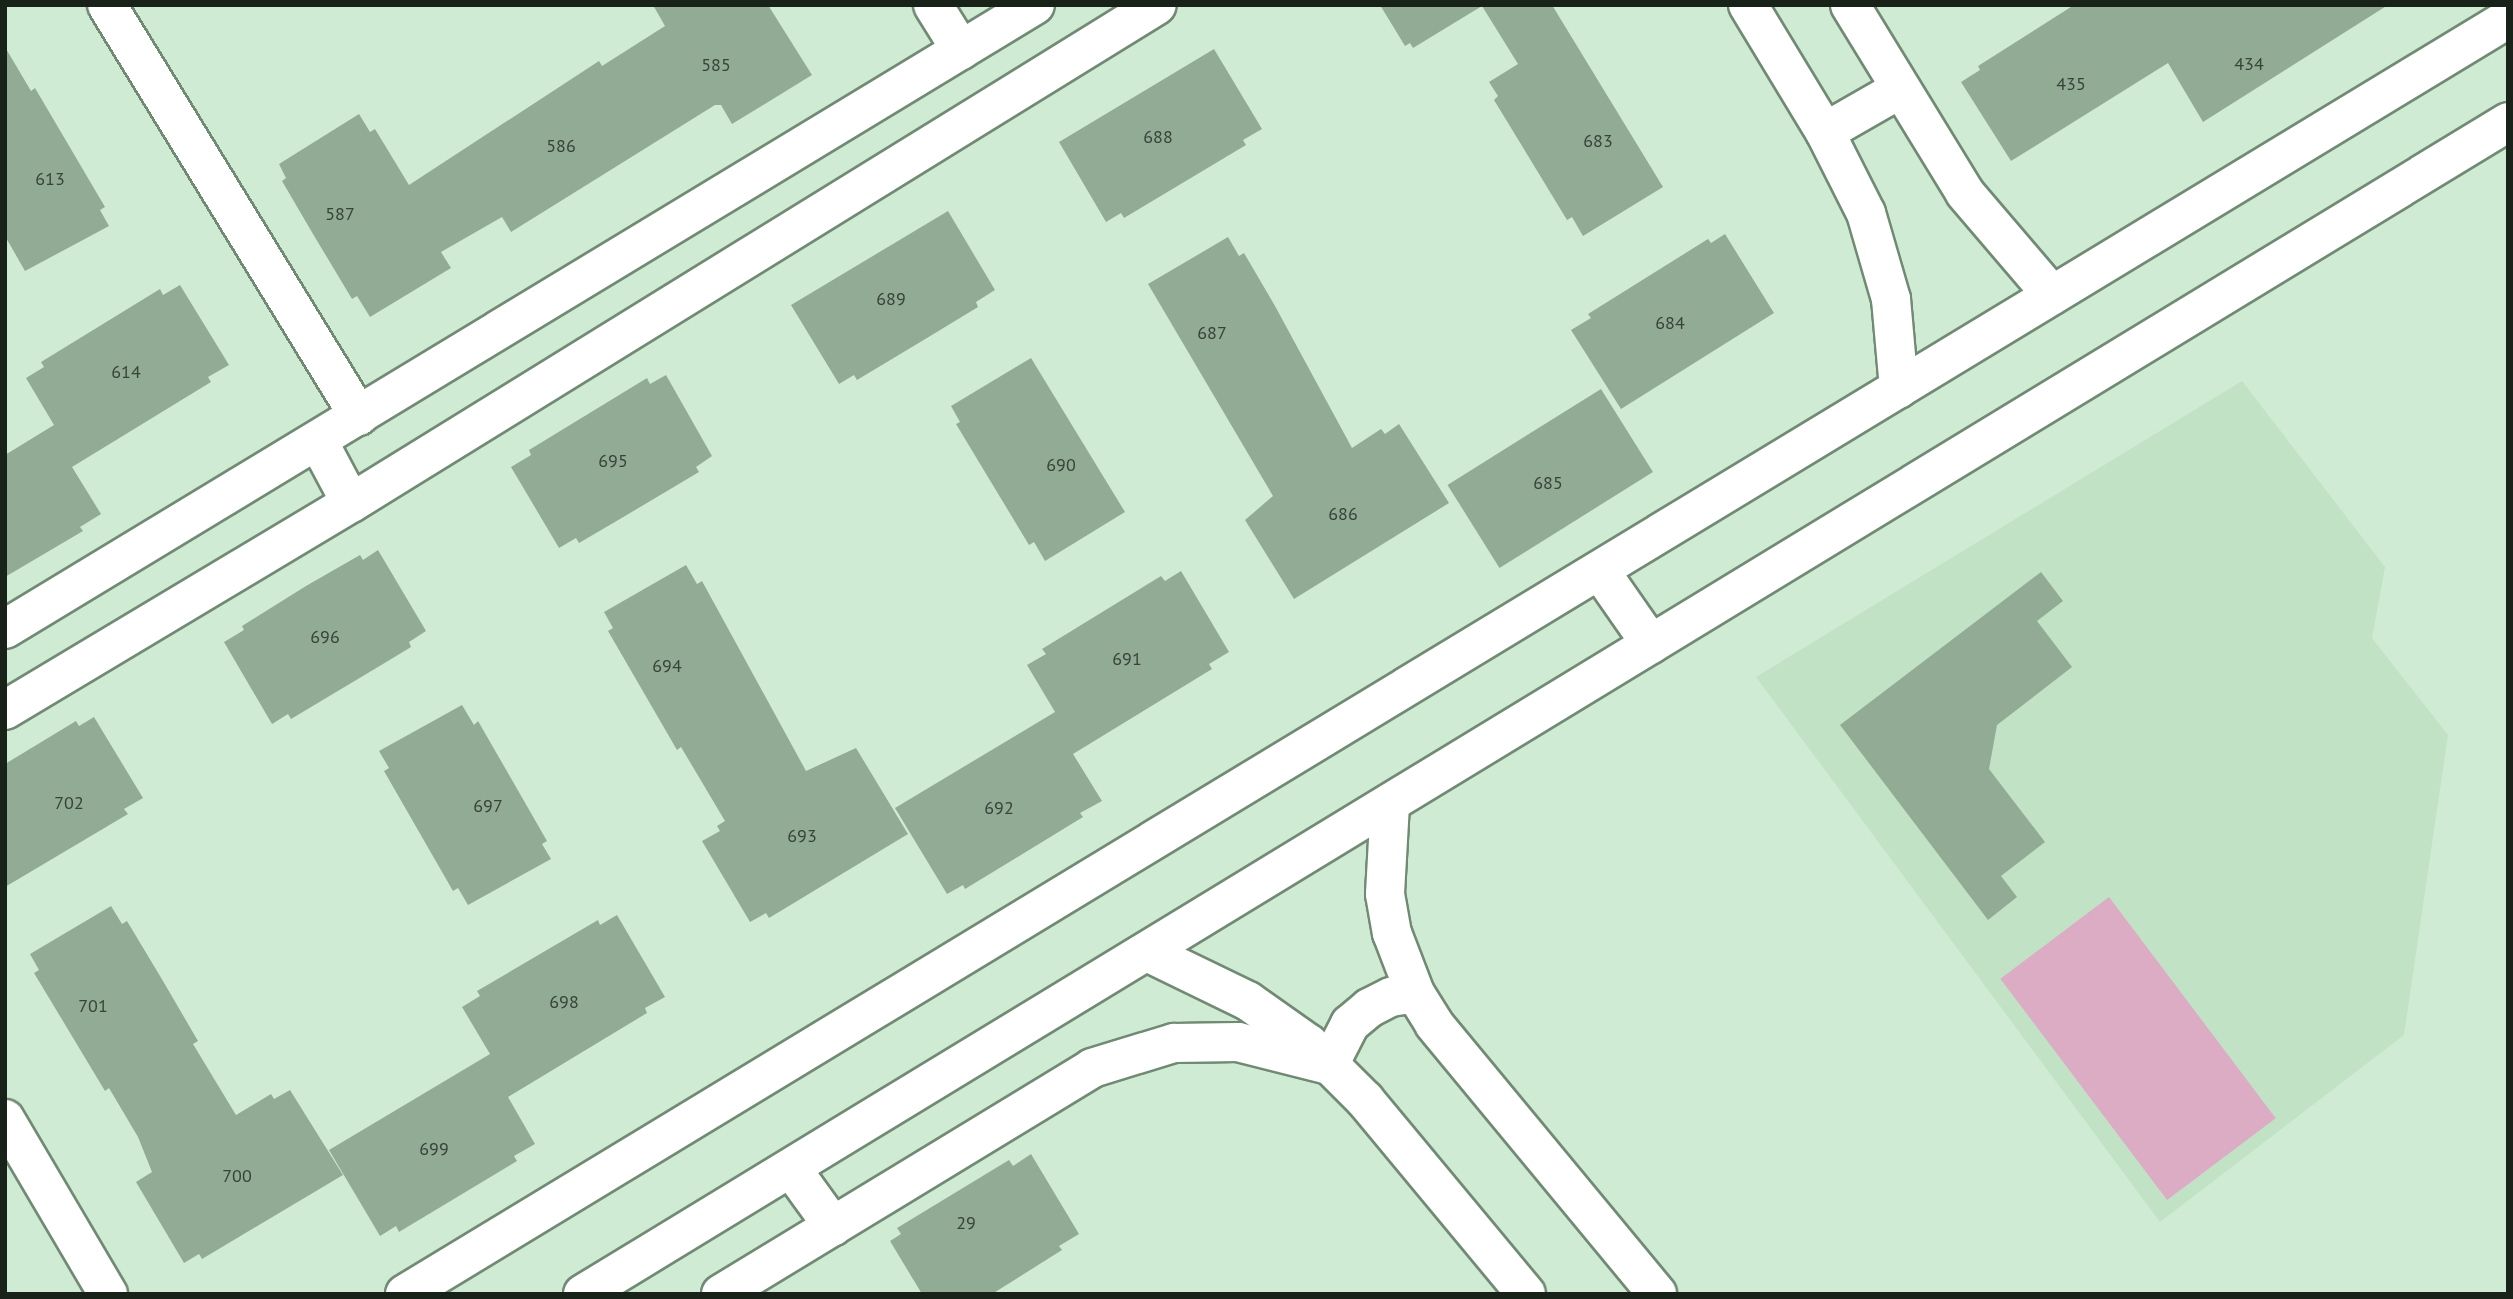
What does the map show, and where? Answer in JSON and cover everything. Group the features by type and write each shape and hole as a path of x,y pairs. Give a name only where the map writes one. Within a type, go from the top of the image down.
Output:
{"street":[{"path":"107,5 359,416"},
{"path":"933,5 961,50"},
{"path":"5,629 1035,5"},
{"path":"5,710 351,503 1157,5"},
{"path":"1748,5 1825,132 1866,213 1881,255 1891,299 1899,389"},
{"path":"1850,5 1965,193 2052,295"},
{"path":"405,1294 2508,19"},
{"path":"1825,132 1900,89"},
{"path":"583,1294 2508,122"},
{"path":"318,441 351,503"},
{"path":"1600,570 1651,644"},
{"path":"1390,804 1385,894 1392,933 1415,993 1434,1024 1657,1294"},
{"path":"1147,952 1248,1001 1309,1044 1371,1108 1526,1294"},
{"path":"1329,1065 1350,1024 1369,1008 1391,997 1415,993"},
{"path":"720,1294 1051,1089 1134,1053 1174,1043 1238,1042 1329,1065"},
{"path":"5,1119 108,1294"},
{"path":"791,1168 833,1226"}],"shaded area":[{"path":"2242,381 2385,567 2372,638 2448,735 2404,1035 2160,1222 1756,677"},
{"path":"2109,897 2276,1118 2167,1200 2000,979"}],"building":[{"path":"653,5 768,5 812,75 732,124 721,105 715,105 511,232 502,217 441,252 451,268 370,317 357,296 352,299 313,234 282,181 286,178 279,164 359,114 370,132 375,129 409,185 599,61 602,66 665,26"},
{"path":"1380,5 1552,5 1663,187 1583,236 1572,217 1567,220 1494,100 1498,96 1489,82 1518,64 1482,6 1413,48 1410,43 1405,46"},
{"path":"2074,5 2388,5 2203,122 2168,63 2011,161 1961,82 1980,70 1978,66"},
{"path":"5,47 31,91 35,88 105,207 100,210 109,226 25,271 5,236"},
{"path":"1214,49 1262,129 1243,140 1246,145 1124,218 1121,213 1106,222 1059,142"},
{"path":"948,211 995,290 976,302 978,307 927,338 857,380 854,375 839,384 791,305"},
{"path":"1725,234 1774,313 1621,409 1571,330 1591,318 1588,314 1708,239 1711,243"},
{"path":"1228,237 1239,256 1244,253 1352,448 1381,429 1385,434 1399,424 1449,503 1294,599 1245,520 1273,496 1148,284"},
{"path":"180,285 229,365 208,377 211,382 72,467 101,514 80,527 83,531 5,577 5,455 54,425 26,378 44,367 41,362 160,289 163,295"},
{"path":"1031,358 1125,512 1045,561 1034,542 1029,545 956,424 960,422 951,406"},
{"path":"666,375 712,456 696,467 699,472 579,543 576,538 559,548 511,467 531,455 529,450 647,378 650,384"},
{"path":"1601,389 1653,472 1499,568 1448,485"},
{"path":"378,550 426,631 409,642 411,647 383,664 291,719 288,714 272,724 224,642 244,630 242,626 306,586 360,555 363,560"},
{"path":"686,565 697,584 702,581 806,771 856,748 908,834 769,918 766,913 750,922 702,841 720,831 717,826 725,821 681,747 677,750 608,631 613,628 604,612"},
{"path":"1181,571 1229,652 1209,664 1212,669 1073,754 1102,801 1080,813 1083,817 965,889 963,885 947,894 895,808 1055,712 1027,665 1046,654 1042,649 1161,576 1165,581"},
{"path":"2041,572 2063,601 2037,621 2072,667 1997,725 1989,769 2045,842 2001,876 2017,897 1988,920 1840,725"},
{"path":"462,705 474,725 478,721 547,841 542,844 551,859 468,905 458,888 453,891 384,771 389,768 379,751"},
{"path":"94,717 143,798 124,809 128,814 5,887 5,764 76,721 79,726"},
{"path":"111,906 122,924 127,921 163,981 198,1041 193,1044 236,1115 271,1094 274,1099 290,1090 343,1175 202,1259 199,1254 184,1263 136,1182 152,1172 138,1137 109,1088 105,1091 34,973 39,970 30,954"},
{"path":"617,915 665,997 645,1008 647,1013 508,1097 535,1144 514,1156 517,1161 399,1232 396,1226 380,1236 329,1150 490,1054 462,1007 480,996 477,991 598,920 600,925"},
{"path":"1031,1154 1079,1234 1059,1246 1062,1250 992,1294 922,1294 890,1241 901,1234 897,1228 1009,1160 1013,1166"}]}
